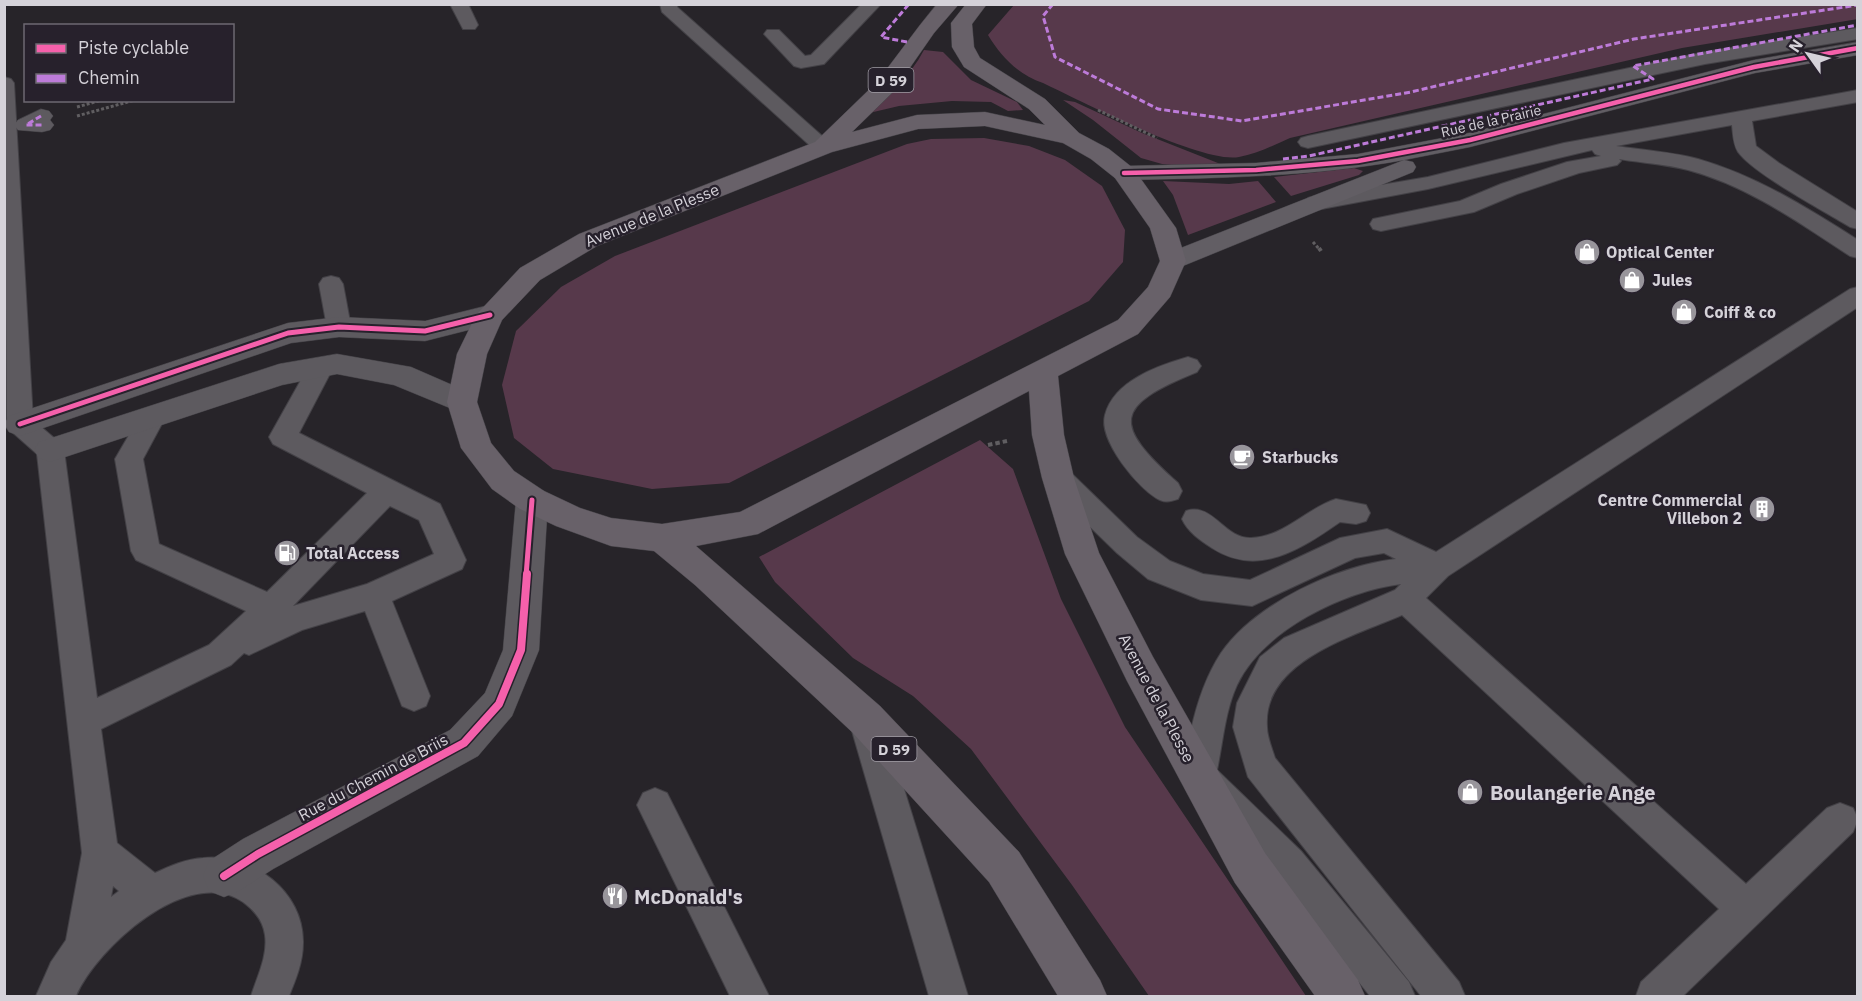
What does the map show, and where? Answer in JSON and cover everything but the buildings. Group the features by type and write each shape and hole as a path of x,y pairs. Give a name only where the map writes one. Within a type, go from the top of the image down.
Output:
{"main road":[{"name":"Avenue de la Plesse","path":"823,147 885,87 927,28 949,4"},
{"name":"Avenue de la Plesse","path":"977,4 961,23 963,47 972,62 1037,104 1071,138 1100,154 1124,173 1163,228 1173,261 1160,291 1128,327 746,524 662,538 611,532 568,517 532,500 503,480 477,448 462,402 472,354 490,315 530,274 588,240 823,147 917,122 985,119 1071,138"},
{"name":"Avenue de la Plesse","path":"1043,370 1048,435 1058,478 1082,554 1198,776 1250,868 1342,996"},
{"name":"D 59","path":"662,538 707,575 866,719 1004,867 1084,996"}],"street":[{"name":"Rue de la Prairie","path":"1124,173 1256,170 1358,161 1470,140 1754,68 1857,48"},
{"name":"Rue de la Prairie","path":"1173,261 1470,140"},
{"path":"20,424 288,333 339,327 425,331 490,315"},
{"path":"50,450 279,375 337,364 400,375 462,402"},
{"name":"Rue du Chemin de Briis","path":"224,876 258,854 464,743 499,704 521,650 532,500"}],"lane":[{"path":"459,4 469,25"},
{"path":"669,4 668,8 823,147"},
{"path":"773,34 801,62 817,60 872,4"},
{"path":"1308,142 1705,58 1857,33"},
{"path":"4,83 20,424 50,450 100,853 83,949"},
{"path":"1316,203 1428,183 1564,149 1857,96"},
{"path":"1742,117 1743,137 1747,149 1771,168 1857,222"},
{"path":"1564,149 1610,151 1691,164 1743,182 1783,202 1857,251"},
{"path":"1381,224 1466,207 1509,189 1575,167 1644,157"},
{"path":"331,284 339,327"},
{"path":"1445,996 1260,766 1250,727 1253,703 1271,667 1295,648 1406,599 1437,567 1857,295"},
{"path":"1168,491 1126,450 1114,421 1118,410 1133,393 1156,379 1188,366"},
{"path":"85,720 294,619 374,595 451,560 430,512 283,437 320,368"},
{"path":"152,418 129,459 146,551 271,608"},
{"path":"1058,478 1127,545 1159,570 1201,587 1252,593 1350,547 1387,541 1437,567"},
{"path":"220,655 271,608 387,491"},
{"path":"1196,519 1206,528 1240,549 1263,549 1291,539 1336,510 1356,513"},
{"path":"1395,996 1288,864 1198,776 1218,696 1233,662 1256,637 1280,619 1334,590 1366,578 1437,567"},
{"path":"374,595 414,696"},
{"path":"1406,599 1747,909"},
{"path":"866,719 949,996"},
{"path":"655,805 750,996"},
{"path":"1655,996 1840,820"},
{"path":"100,853 151,893"},
{"path":"56,996 60,985 83,949 114,918 151,893 189,878 224,876 254,885 274,905 284,935 280,972 270,996"}],"path":[{"path":"41,121 126,102"},
{"path":"1093,108 1160,139"}],"shaded area":[{"path":"1857,4 1858,19 1682,48 1290,138 1259,152 1239,157 1222,157 1198,151 1141,129 1034,80 1018,70 999,51 988,35 1014,5"},
{"path":"924,50 943,52 971,80 1017,102 1023,110 1008,111 991,102 952,101 899,106 865,114 905,77"},
{"path":"1063,100 1075,102 1142,133 1223,165 1190,167 1162,164 1141,158 1093,120"},
{"path":"984,138 1029,146 1065,160 1102,186 1125,230 1123,262 1089,301 729,483 652,489 553,469 514,438 502,385 516,331 561,287 615,256 907,144 931,139"},
{"path":"1354,168 1363,171 1359,175 1291,196 1274,177"},
{"path":"1163,181 1229,184 1258,181 1276,202 1188,235 1173,195"},
{"path":"980,440 1013,469 1061,599 1125,727 1306,996 1149,996 1072,885 971,749 913,696 853,658 775,582 759,557"}],"marked path":[{"path":"907,42 881,37 909,4"},
{"path":"1053,4 1043,16 1055,57 1158,109 1242,121 1411,92 1634,39 1858,5"},
{"path":"1283,159 1309,156 1653,79 1633,66 1858,25"},
{"path":"41,116 26,125 42,125"}],"cycle path":[{"path":"1124,173 1256,170 1358,161 1470,140 1754,67 1858,48"},
{"path":"20,424 288,333 339,327 425,331 490,315"},
{"path":"224,876 258,854 464,743 499,704 521,650 532,500"}],"place":[{"name":"Optical Center","path":"1587,252"},
{"name":"Jules","path":"1632,280"},
{"name":"Coiff & co","path":"1684,312"},
{"name":"Starbucks","path":"1242,457"},
{"name":"Centre Commercial Villebon 2","path":"1762,509"},
{"name":"Total Access","path":"287,553"},
{"name":"Boulangerie Ange","path":"1470,792"},
{"name":"McDonald's","path":"615,896"}]}
